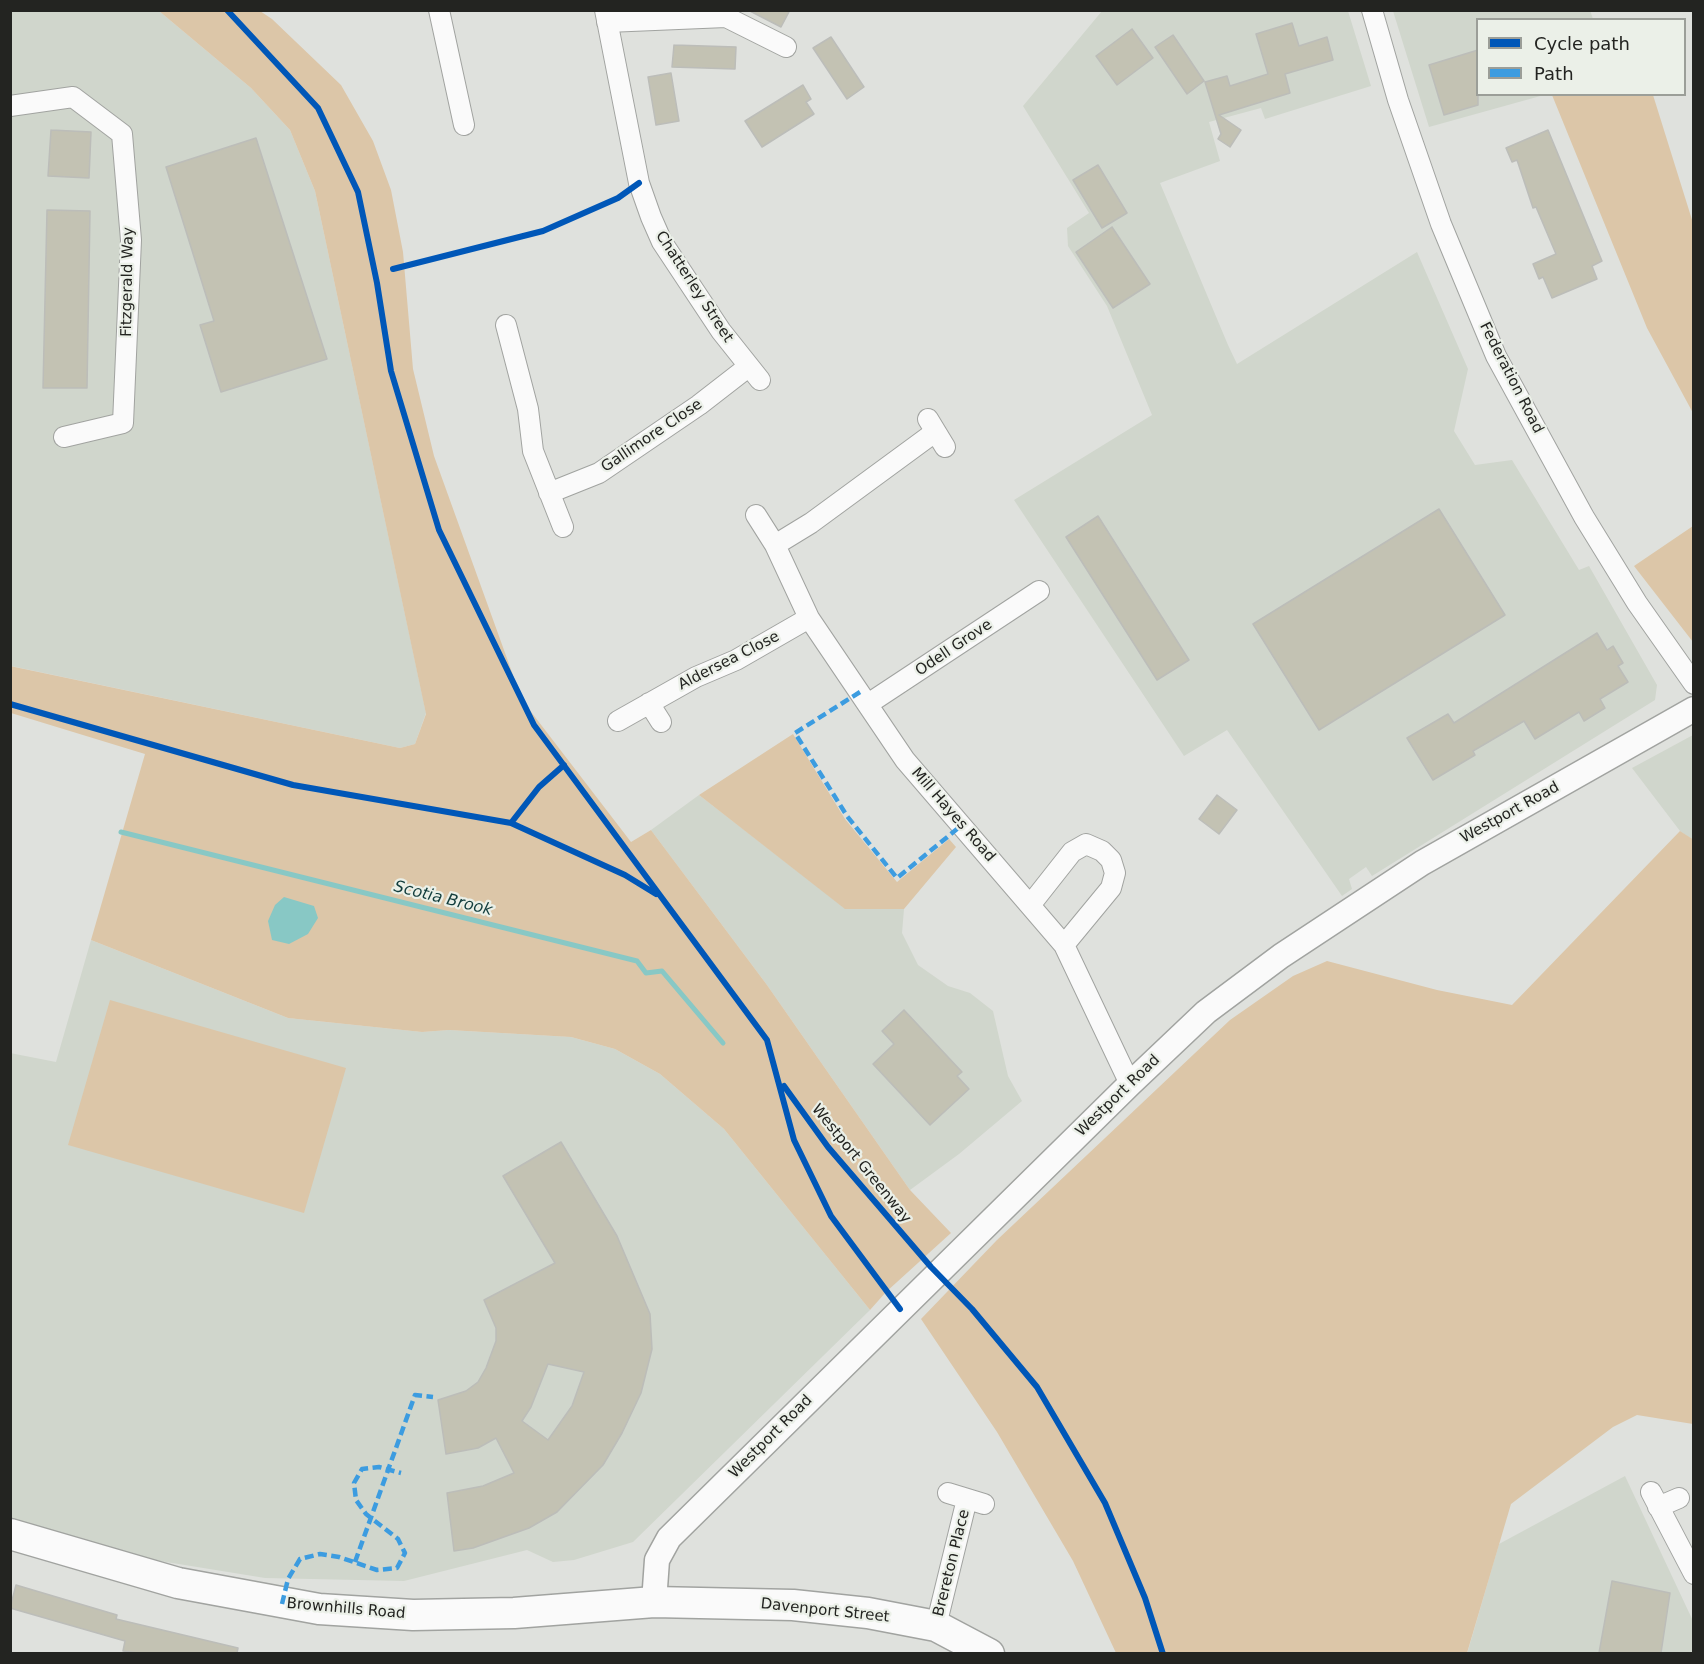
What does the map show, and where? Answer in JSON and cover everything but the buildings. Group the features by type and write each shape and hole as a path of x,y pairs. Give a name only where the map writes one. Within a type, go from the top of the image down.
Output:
{"main road":[{"name":"Brownhills Road","path":"10,1534 178,1583 319,1610 413,1615 514,1613 654,1602"},
{"name":"Davenport Street","path":"654,1602 793,1605 868,1613 936,1626 989,1653"}],"street":[{"path":"440,10 464,125"},
{"name":"Federation Road","path":"1372,10 1398,100 1441,224 1496,356 1584,517 1637,603 1694,684"},
{"path":"606,16 716,13 786,47"},
{"name":"Chatterley Street","path":"606,16 639,183 651,217 662,242 754,373"},
{"name":"Fitzgerald Way","path":"10,106 73,97 122,134 131,240 123,423 64,437"},
{"path":"506,325 528,409 533,451 562,527"},
{"name":"Gallimore Close","path":"549,493 599,473 699,405 754,373"},
{"path":"775,545 811,523 936,433"},
{"name":"Mill Hayes Road","path":"756,515 775,545 809,618 905,760 1064,945 1130,1084"},
{"name":"Odell Grove","path":"868,704 1039,591"},
{"name":"Aldersea Close","path":"618,721 696,677 736,660 809,618"},
{"path":"649,703 661,722"},
{"name":"Westport Road","path":"654,1602 657,1560 669,1538 920,1289 1206,1012 1281,956 1422,862 1694,709"},
{"path":"1031,904 1072,852 1086,844 1102,851 1111,860 1114,873 1111,888 1064,945"},
{"name":"Brereton Place","path":"936,1626 976,1501 948,1493"},
{"path":"1679,1498 1655,1499 1694,1574"}],"shaded area":[{"path":"1590,10 1593,18 1476,18 1476,96 1540,96 1429,127 1393,11"},
{"path":"10,11 159,11 251,88 290,130 315,191 426,713 415,744 400,748 11,666"},
{"path":"159,11 260,11 272,19 341,85 373,141 391,190 403,252 413,369 434,456 522,700 631,842 651,830 767,985 910,1190 951,1233 886,1292 870,1310 724,1129 660,1074 615,1049 571,1037 449,1030 422,1032 288,1018 91,940 145,754 11,713 10,666 400,748 415,744 426,714 315,191 290,130 251,88"},
{"path":"1102,11 1348,11 1371,86 1265,119 1261,108 1209,122 1220,161 1160,183 1228,345 1237,364 1417,252 1468,369 1454,431 1475,465 1512,460 1579,570 1589,566 1657,685 1655,700 1372,876 1366,867 1349,879 1352,889 1342,896 1227,730 1184,756 1014,500 1152,415 1107,306 1068,246 1067,228 1089,213 1023,106"},
{"path":"1552,96 1653,96 1693,223 1693,413 1647,328"},
{"path":"1693,526 1693,642 1634,566"},
{"path":"793,734 845,819 897,882 949,839 956,847 904,909 845,909 699,795"},
{"path":"1693,735 1693,840 1680,831 1632,768"},
{"path":"699,795 845,908 904,909 902,933 918,965 948,986 970,993 993,1011 1008,1076 1022,1101 959,1154 910,1190 767,985 651,830"},
{"path":"1680,831 1694,840 1693,1424 1637,1415 1613,1427 1511,1504 1467,1653 1116,1653 1073,1561 997,1432 921,1319 997,1240 1230,1020 1293,976 1327,961 1437,990 1512,1005"},
{"path":"91,940 288,1018 422,1032 449,1030 571,1037 615,1049 660,1074 724,1129 870,1310 633,1542 574,1560 553,1562 527,1550 404,1581 265,1578 154,1560 30,1526 10,1517 10,1053 56,1062"},
{"path":"110,1000 346,1068 304,1213 68,1145"},
{"path":"1625,1476 1693,1621 1693,1653 1467,1654 1499,1544"}],"water":[{"path":"284,897 314,906 318,918 308,934 289,944 272,940 268,921 275,905"}],"waterway":[{"name":"Scotia Brook","path":"121,832 637,961 646,973 662,971 723,1043"}],"marked path":[{"path":"860,692 795,733 847,816 897,878 962,825"},
{"path":"355,1562 415,1395 433,1397"},
{"path":"282,1604 288,1579 300,1559 320,1554 339,1557 377,1570 397,1568 405,1553 398,1539 366,1514 356,1500 354,1483 362,1469 379,1467 401,1473"}],"cycle path":[{"path":"227,10 318,108 358,192 377,283 391,371 439,530 534,725 767,1040 794,1140 831,1216 900,1309"},
{"path":"393,269 543,231 618,198 639,183"},
{"path":"10,704 293,785 511,823 625,875 656,894"},
{"path":"511,823 539,787 564,765"},
{"name":"Westport Greenway","path":"784,1086 828,1147 931,1267 972,1309 1037,1387 1105,1503 1145,1598 1163,1654"}]}
